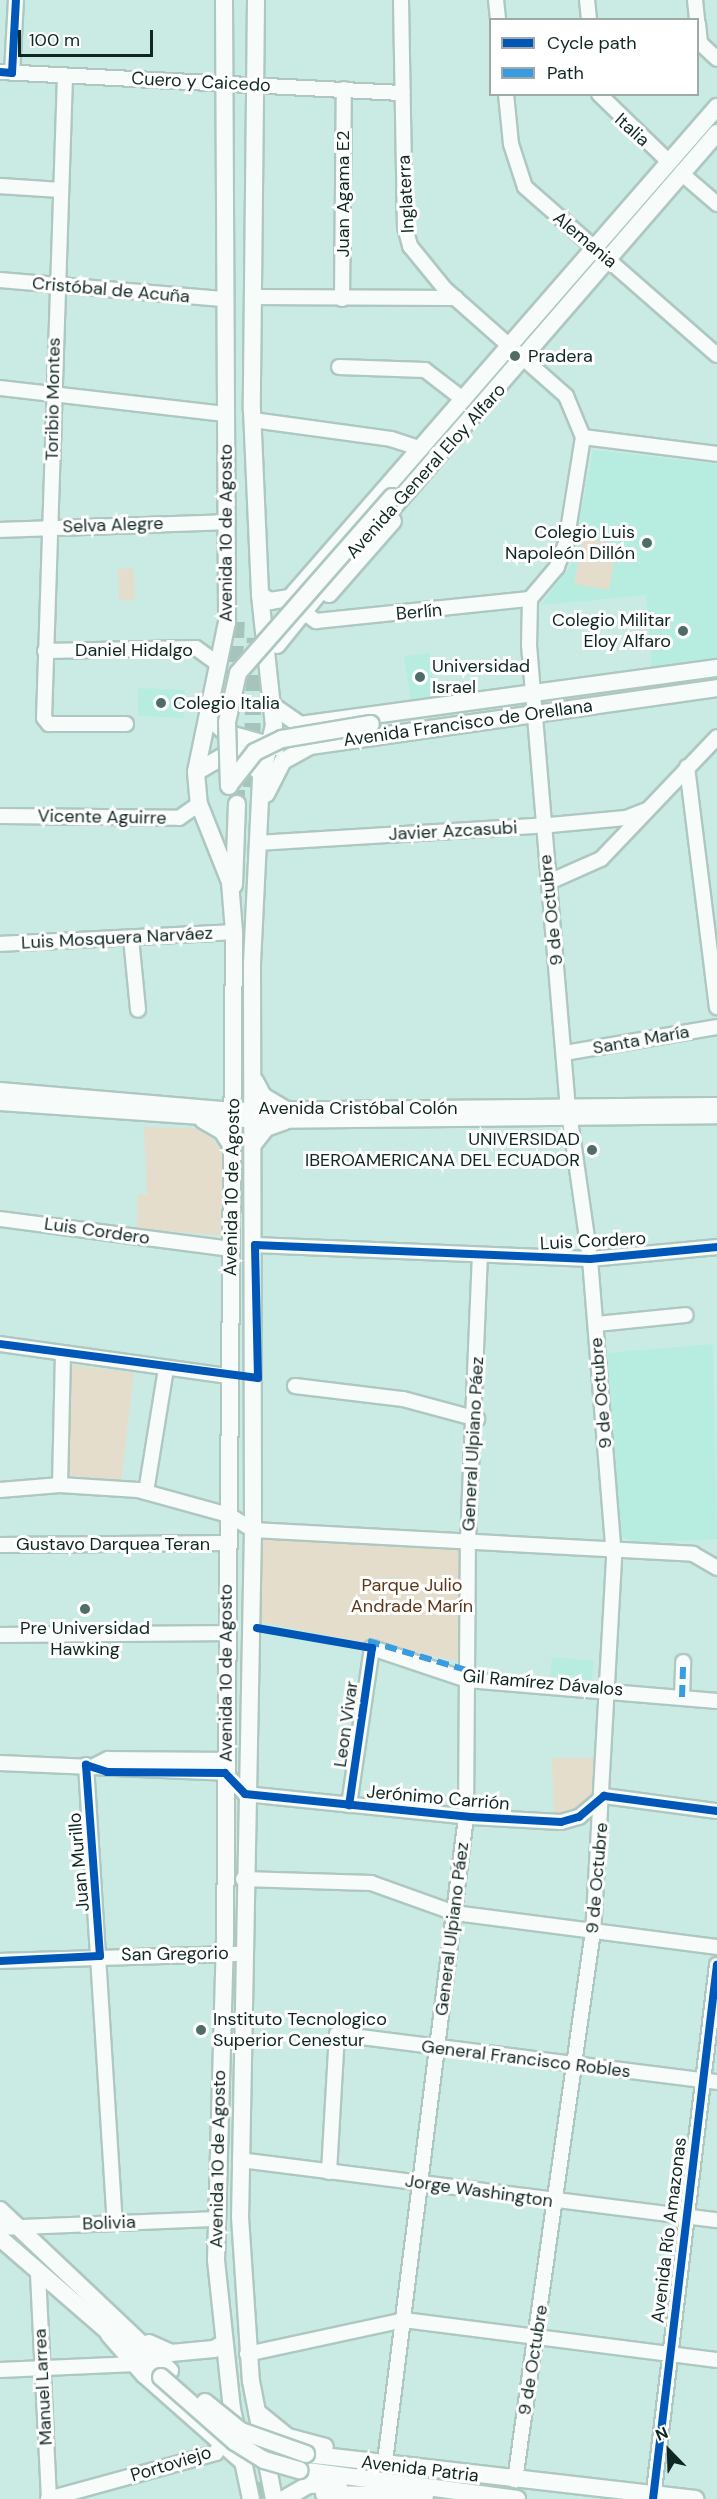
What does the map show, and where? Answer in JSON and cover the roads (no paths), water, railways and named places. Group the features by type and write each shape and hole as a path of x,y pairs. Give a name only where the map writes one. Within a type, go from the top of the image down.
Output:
{"main road":[{"name":"Avenida 10 de Agosto","path":"224,0 222,299 225,357 227,622 207,700 196,772 199,804 230,882 233,924"},
{"name":"Avenida 10 de Agosto","path":"255,638 253,297 256,0"},
{"name":"Avenida General Eloy Alfaro","path":"277,645 400,496 524,360 608,261 717,106"},
{"name":"Avenida General Eloy Alfaro","path":"418,454 594,249 675,168 717,133"},
{"name":"Avenida 10 de Agosto","path":"225,357 233,413 237,618"},
{"name":"Avenida 10 de Agosto","path":"253,415 260,595 274,725 256,783 253,927 255,1081 253,1530 243,1879 240,2274 256,2412 274,2499"},
{"path":"267,672 309,616 396,518 400,496 418,454"},
{"path":"260,595 270,602 290,598 418,454"},
{"path":"230,882 227,722 238,673 400,496"},
{"name":"Avenida Francisco de Orellana","path":"273,706 300,725 533,695 717,668"},
{"name":"Avenida Francisco de Orellana","path":"260,815 283,762 314,745 717,688"},
{"path":"207,700 214,722 249,742 269,746 314,745"},
{"path":"229,786 255,752 282,739 476,710 489,701"},
{"path":"314,745 307,736 324,722"},
{"path":"249,742 274,725"},
{"path":"196,772 221,753 232,751 247,756 256,783"},
{"name":"Avenida 10 de Agosto","path":"253,927 260,815 256,783"},
{"name":"Avenida 10 de Agosto","path":"237,804 233,924 225,1952 217,2219 224,2343 250,2499"},
{"path":"255,1081 264,1096 285,1115 266,1128 255,1142"},
{"path":"203,1120 222,1131 233,1148"},
{"path":"0,2210 19,2227 110,2324 165,2374"},
{"path":"0,2238 38,2274 110,2324 139,2364 165,2374"},
{"path":"110,2324 126,2321 161,2352 214,2349 224,2343"},
{"name":"Avenida Patria","path":"165,2374 240,2431 304,2462 517,2499"},
{"path":"256,2412 288,2437 486,2470 506,2479"},
{"name":"Avenida Patria","path":"304,2462 506,2479 653,2497 695,2499"},
{"path":"284,2499 308,2485 330,2483 448,2499"},
{"path":"304,2499 329,2494 425,2496"}],"street":[{"path":"6,72 16,0"},
{"name":"Inglaterra","path":"401,0 407,236 422,263 456,298 509,346"},
{"path":"496,0 498,18"},
{"path":"587,0 589,18"},
{"path":"695,0 697,18"},
{"path":"699,34 700,43 717,59"},
{"name":"Cuero y Caicedo","path":"6,72 402,93"},
{"name":"Toribio Montes","path":"65,76 52,394 51,528 45,651 46,722 126,724"},
{"name":"Juan Agama E2","path":"342,299 344,89"},
{"name":"Alemania","path":"506,96 511,144 525,187 717,355"},
{"name":"Italia","path":"601,96 675,168 717,204"},
{"path":"0,186 61,190"},
{"name":"Cristóbal de Acuña","path":"0,280 222,299"},
{"path":"253,297 456,298"},
{"path":"509,346 566,396 583,437 562,558 530,599"},
{"path":"339,368 425,370 464,400"},
{"path":"0,388 225,414"},
{"path":"253,415 391,440 418,454"},
{"path":"583,437 717,454"},
{"name":"Selva Alegre","path":"0,530 225,522"},
{"name":"Berlín","path":"309,616 327,620 530,599"},
{"name":"9 de Octubre","path":"506,2479 537,2337 593,1931 604,1796 614,1551 590,1259 569,1111 533,713 530,599"},
{"name":"Daniel Hidalgo","path":"45,651 196,648 217,663"},
{"path":"549,882 601,860 717,737"},
{"path":"687,767 717,1007"},
{"name":"Vicente Aguirre","path":"0,816 179,818 199,804"},
{"name":"Javier Azcasubi","path":"257,843 543,826 626,818 647,810"},
{"name":"Luis Mosquera Narváez","path":"0,944 131,938 233,924"},
{"path":"131,938 138,1010"},
{"name":"Santa María","path":"565,1053 717,1027"},
{"name":"Avenida Cristóbal Colón","path":"0,1090 233,1115 569,1111 717,1105"},
{"name":"Avenida Cristóbal Colón","path":"0,1103 203,1120 233,1115"},
{"name":"Avenida Cristóbal Colón","path":"569,1111 717,1116"},
{"name":"Luis Cordero","path":"0,1219 99,1234 230,1249"},
{"name":"Luis Cordero","path":"255,1245 480,1258 590,1259 717,1247"},
{"name":"General Ulpiano Páez","path":"386,2454 466,1817 468,1540 477,1419 480,1258"},
{"path":"596,1324 686,1315"},
{"path":"0,1344 63,1355 229,1376"},
{"path":"60,1485 63,1355"},
{"path":"146,1492 166,1369"},
{"path":"295,1386 403,1399 477,1419"},
{"path":"0,1490 60,1485 146,1492 229,1515 253,1530 693,1554 717,1568"},
{"name":"Gustavo Darquea Teran","path":"0,1545 227,1544"},
{"path":"0,1635 226,1634"},
{"name":"Gil Ramírez Dávalos","path":"372,1648 466,1680 607,1688 717,1701"},
{"name":"Leon Vivar","path":"350,1805 372,1648"},
{"path":"682,1697 683,1662"},
{"path":"0,1763 90,1766 107,1772 225,1767 245,1794"},
{"name":"Juan Murillo","path":"90,1766 115,2223"},
{"name":"Jerónimo Carrión","path":"245,1794 466,1817 561,1822 579,1817 604,1796"},
{"path":"604,1796 717,1811"},
{"path":"243,1879 371,1883 455,1913 717,1947"},
{"name":"San Gregorio","path":"0,1961 225,1952 243,1954"},
{"name":"Avenida Río Amazonas","path":"653,2497 686,2217 710,2081 717,1965"},
{"name":"General Francisco Robles","path":"330,2172 336,2035 710,2081"},
{"name":"Jorge Washington","path":"240,2160 717,2220"},
{"name":"Bolivia","path":"0,2228 217,2219"},
{"name":"Manuel Larrea","path":"38,2274 49,2499"},
{"path":"248,2354 404,2320 669,2356 717,2360"},
{"path":"0,2370 139,2364 220,2444 245,2465"},
{"name":"Portoviejo","path":"49,2499 216,2452 220,2444"}],"tunnel":[{"path":"234,686 237,618"},
{"path":"251,787 255,638"},
{"path":"236,766 237,804"},
{"path":"264,2499 266,2481 275,2471"}],"place":[{"name":"Pradera","path":"515,356"},
{"name":"Colegio Luis Napoleón Dillón","path":"647,543"},
{"name":"Colegio Militar Eloy Alfaro","path":"683,631"},
{"name":"Universidad Israel","path":"420,677"},
{"name":"Colegio Italia","path":"161,703"},
{"name":"UNIVERSIDAD IBEROAMERICANA DEL ECUADOR","path":"592,1150"},
{"name":"Pre Universidad Hawking","path":"85,1609"},
{"name":"Instituto Tecnologico Superior Cenestur","path":"201,2030"}],"park label":[{"name":"Parque Julio Andrade Marín","path":"412,1596"}]}
